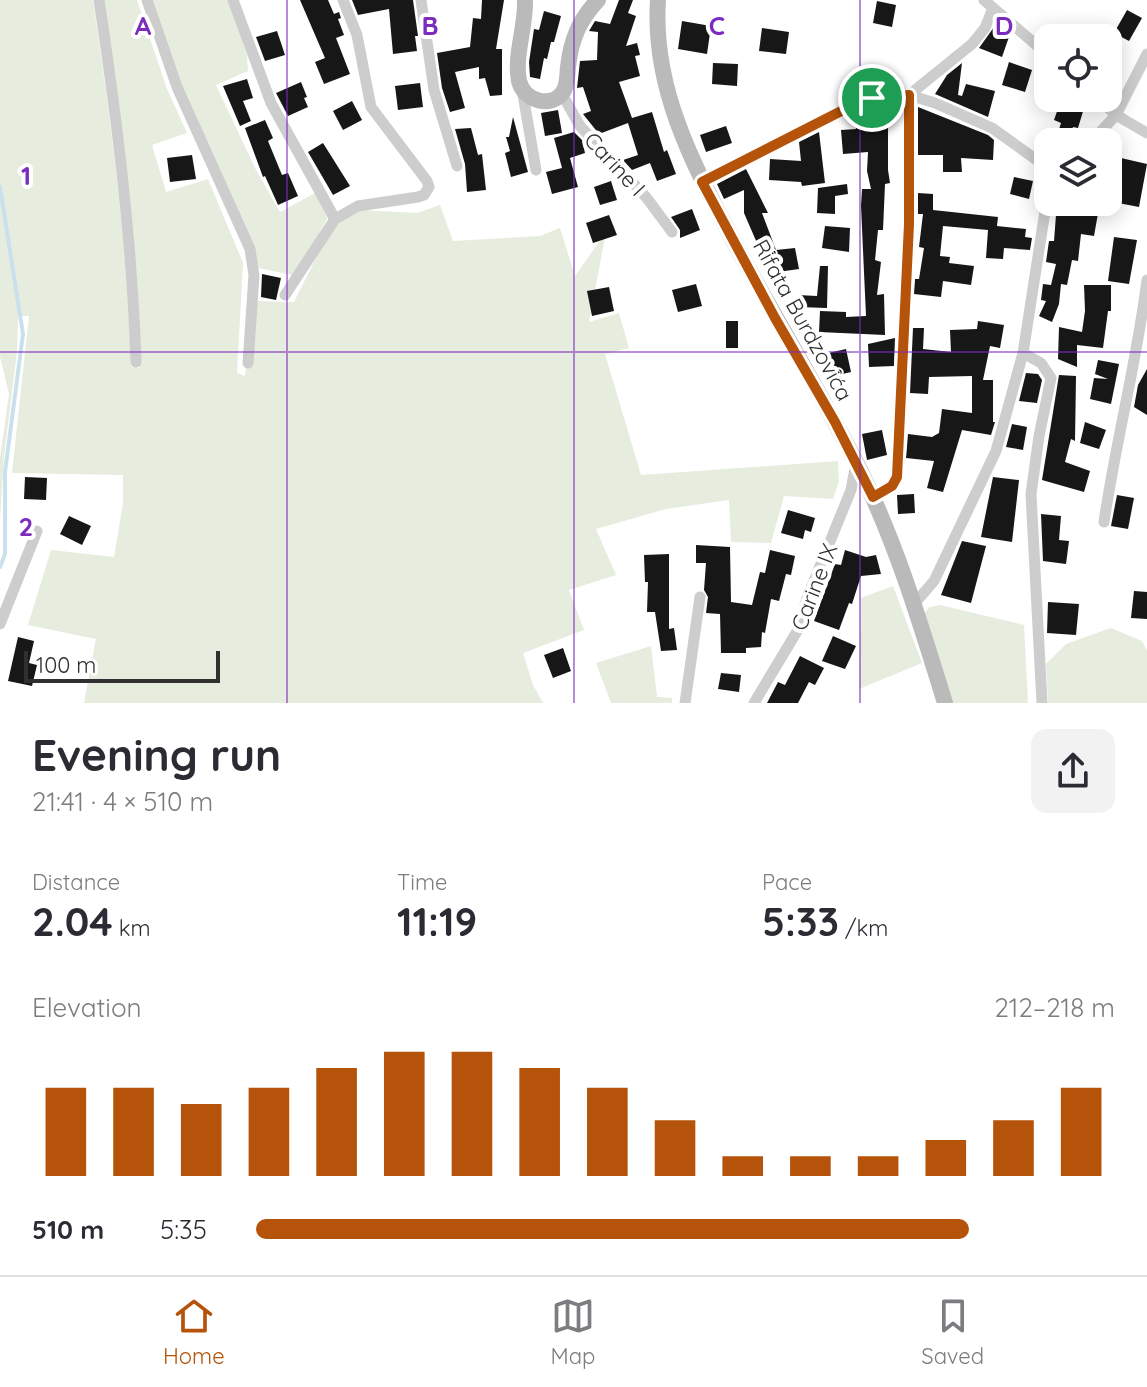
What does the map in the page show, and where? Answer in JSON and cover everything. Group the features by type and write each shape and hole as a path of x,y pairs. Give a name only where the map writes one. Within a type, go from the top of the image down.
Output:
{"street":[{"path":"99,0 119,137 134,286 136,362"},
{"path":"147,0 177,87 250,249 254,275 248,363"},
{"path":"233,0 271,103 335,219"},
{"path":"285,295 335,219 358,206 424,195 429,187 371,107 357,35 343,0"},
{"path":"421,0 434,90 457,166"},
{"path":"525,0 518,69 536,170"},
{"path":"522,89 537,101 556,99 562,94 577,25 598,0"},
{"name":"Rifata Burdzovića","path":"658,0 659,62 681,134 702,182 873,497 914,604 945,703"},
{"path":"909,95 972,44 985,28 988,4"},
{"path":"988,4 1034,43"},
{"path":"1104,128 1116,115 1147,54"},
{"name":"Carine I","path":"562,94 580,126 646,197 672,232"},
{"path":"702,182 857,103 872,98 909,95 992,128 1034,158"},
{"path":"873,497 892,486 897,477 909,224 909,95"},
{"path":"1113,112 1147,133"},
{"path":"914,604 934,581 996,451 1023,353 1044,216"},
{"path":"1104,522 1114,455 1138,348 1147,280"},
{"path":"1023,353 1041,363 1051,378 1031,494 1042,703"},
{"name":"Carine IX","path":"754,703 799,628 807,598 851,490 856,463"},
{"path":"0,624 37,531"},
{"path":"685,703 700,597"}],"shaded area":[{"path":"0,0 93,0 117,182 131,366 139,368 138,287 118,104 102,0 137,0 167,89 187,133 152,145 166,192 208,179 243,263 237,373 245,376 253,301 294,302 335,220 361,210 417,213 440,205 453,241 540,236 560,228 575,276 606,232 589,322 619,313 629,348 605,354 641,475 838,461 839,481 833,499 784,496 771,543 731,542 729,500 666,509 596,529 616,575 569,590 584,630 523,653 533,685 543,703 84,703 96,639 28,625 51,550 114,557 123,503 123,475 12,473 29,316 18,316 0,519 0,457 9,394 0,357"},
{"path":"152,0 229,0 247,55 248,71 216,85 256,170 280,212 317,192 330,213 296,276 259,268 180,83"},
{"path":"893,586 922,663 859,689 861,598"},
{"path":"940,605 1024,625 1028,703 952,703 923,614 930,607"},
{"path":"1111,628 1142,641 1147,651 1147,703 1048,703 1046,664 1066,644"},
{"path":"651,646 657,697 672,698 672,703 611,703 596,663"}],"building":[{"path":"300,0 328,0 334,14 339,12 341,18 338,19 344,35 336,38 350,74 324,84 315,62 325,58"},
{"path":"352,0 413,0 417,51 393,54 389,9 358,15"},
{"path":"482,0 504,0 496,49 502,49 502,95 490,96 485,78 479,79 479,67 455,72 465,108 450,112 442,88 437,53 470,47 473,18 481,19"},
{"path":"619,0 633,0 628,13 636,16 626,46 637,43 640,55 635,56 640,76 619,82 632,118 652,112 664,152 667,150 676,174 657,181 650,163 632,170 623,160 638,155 628,123 599,134 583,114 591,111 583,87 577,88 580,61 597,60 598,32 589,31 595,21 610,24"},
{"path":"877,1 896,5 892,27 873,23"},
{"path":"1127,10 1142,18 1129,41 1122,37 1122,24 1119,24"},
{"path":"544,11 561,16 554,42 551,42 547,59 544,58 540,79 530,77 529,62 534,29 539,30"},
{"path":"682,21 711,26 707,54 678,49"},
{"path":"994,27 1010,34 1002,57 979,48"},
{"path":"762,28 789,32 786,54 759,51"},
{"path":"277,31 285,55 265,61 256,37"},
{"path":"1009,62 1032,70 1025,92 1002,85"},
{"path":"713,63 738,64 737,86 712,84"},
{"path":"962,63 958,95 962,96 966,84 995,91 988,117 935,94 947,75"},
{"path":"247,79 253,98 243,101 251,121 240,126 223,86"},
{"path":"301,82 308,107 288,116 276,93"},
{"path":"420,83 423,107 398,110 395,86"},
{"path":"352,101 362,120 343,130 333,111"},
{"path":"888,105 890,183 885,184 883,230 878,230 875,260 881,262 877,295 884,294 885,335 819,332 820,311 846,312 846,317 866,316 861,206 862,189 871,189 867,171 868,152 843,154 841,130 856,129 855,114 874,106"},
{"path":"918,107 988,135 994,140 993,160 961,158 962,172 943,172 943,155 918,155"},
{"path":"558,110 562,133 545,136 541,113"},
{"path":"1057,112 1083,112 1078,128 1059,128 1061,123 1054,120"},
{"path":"513,117 528,172 511,177 505,153 510,151 506,137 509,137"},
{"path":"265,120 273,138 268,141 282,175 288,173 298,196 278,205 263,177 245,128"},
{"path":"726,126 732,143 706,152 700,135"},
{"path":"471,128 478,155 482,154 486,190 467,192 465,164 455,129"},
{"path":"574,132 582,140 585,153 570,158 578,187 552,194 546,172 562,168 554,138"},
{"path":"819,132 825,183 802,186 801,182 769,180 770,159 801,161 799,142"},
{"path":"323,143 350,186 333,195 308,152"},
{"path":"192,155 196,179 170,182 167,158"},
{"path":"1122,158 1147,164 1139,207 1122,204"},
{"path":"746,169 768,213 762,213 776,250 795,248 799,269 771,273 766,240 757,243 744,213 744,190 724,199 717,184"},
{"path":"1014,177 1033,181 1029,199 1010,194"},
{"path":"611,181 617,200 600,205 594,187"},
{"path":"847,184 848,194 835,196 835,214 817,213 818,188"},
{"path":"918,193 933,194 933,210 998,217 997,226 1026,229 1025,237 1032,238 1030,250 1004,248 1003,259 986,258 988,230 943,226 940,256 950,257 949,263 974,266 971,285 943,281 941,297 914,294 924,248 919,247 923,214 918,214"},
{"path":"692,209 700,230 680,238 680,230 671,217"},
{"path":"609,215 617,235 593,243 586,223"},
{"path":"1056,216 1098,216 1094,236 1081,234 1078,261 1072,260 1067,285 1061,284 1059,304 1052,322 1039,316 1046,301 1041,300 1043,284 1051,285 1056,264 1046,262 1049,241 1054,241"},
{"path":"825,226 850,228 849,252 822,248"},
{"path":"1114,237 1137,240 1129,284 1108,281"},
{"path":"820,266 828,266 827,308 798,307 798,295 817,296"},
{"path":"262,274 281,278 276,300 261,297"},
{"path":"696,284 702,306 678,312 672,290"},
{"path":"1084,285 1111,285 1111,311 1108,311 1103,348 1077,345 1077,367 1058,359 1059,327 1082,332"},
{"path":"609,287 614,311 592,316 587,291"},
{"path":"726,321 738,321 738,348 726,348"},
{"path":"978,321 1004,325 1000,348 990,346 983,380 993,380 995,422 991,435 962,430 943,492 927,488 934,461 906,458 908,434 932,437 939,433 942,409 972,413 972,376 929,377 928,394 910,393 913,328 924,328 923,349 951,352 950,330 977,329"},
{"path":"895,338 894,366 869,367 868,344"},
{"path":"846,349 851,372 830,377 824,354"},
{"path":"1098,360 1119,364 1111,404 1090,399 1094,378 1108,379 1095,374"},
{"path":"1147,369 1147,415 1134,407 1138,385"},
{"path":"1026,373 1038,374 1042,380 1037,403 1019,401"},
{"path":"1059,375 1076,376 1075,441 1071,439 1065,462 1090,471 1084,492 1042,480"},
{"path":"1085,422 1106,430 1099,449 1080,443"},
{"path":"1012,424 1027,427 1023,450 1006,447"},
{"path":"882,430 887,455 867,460 862,434"},
{"path":"25,477 47,478 46,500 24,499"},
{"path":"993,477 1019,480 1012,542 981,537"},
{"path":"914,494 915,513 898,514 897,495"},
{"path":"1117,495 1134,498 1128,529 1111,526"},
{"path":"788,510 815,518 811,532 805,530 803,539 781,533"},
{"path":"1041,514 1061,516 1059,540 1069,541 1066,564 1043,561"},
{"path":"69,516 91,526 82,545 60,534"},
{"path":"962,541 986,546 971,603 941,595"},
{"path":"696,545 730,547 731,602 752,605 760,572 765,573 770,550 795,556 791,575 786,574 779,601 771,599 761,647 746,648 746,653 721,653 720,614 706,613 706,563 696,563"},
{"path":"845,550 866,557 876,555 881,574 861,576 839,630 814,621 835,564 841,565"},
{"path":"669,554 669,629 674,628 677,650 661,651 655,612 647,612 648,582 645,582 644,555"},
{"path":"1134,591 1147,592 1147,619 1131,618"},
{"path":"1048,602 1079,604 1076,635 1047,633"},
{"path":"833,636 856,646 845,669 822,661"},
{"path":"18,637 34,641 29,663 37,665 32,686 8,681"},
{"path":"563,648 571,671 553,678 544,655"},
{"path":"800,656 824,668 815,685 809,682 798,703 767,703 778,682 785,685"},
{"path":"721,673 741,675 739,692 718,689"}],"waterway":[{"path":"0,187 23,334 5,472 5,554 0,567"}],"route":[{"path":"909,95 909,224 897,477 892,486 873,497 702,182 872,98 909,95"}]}
